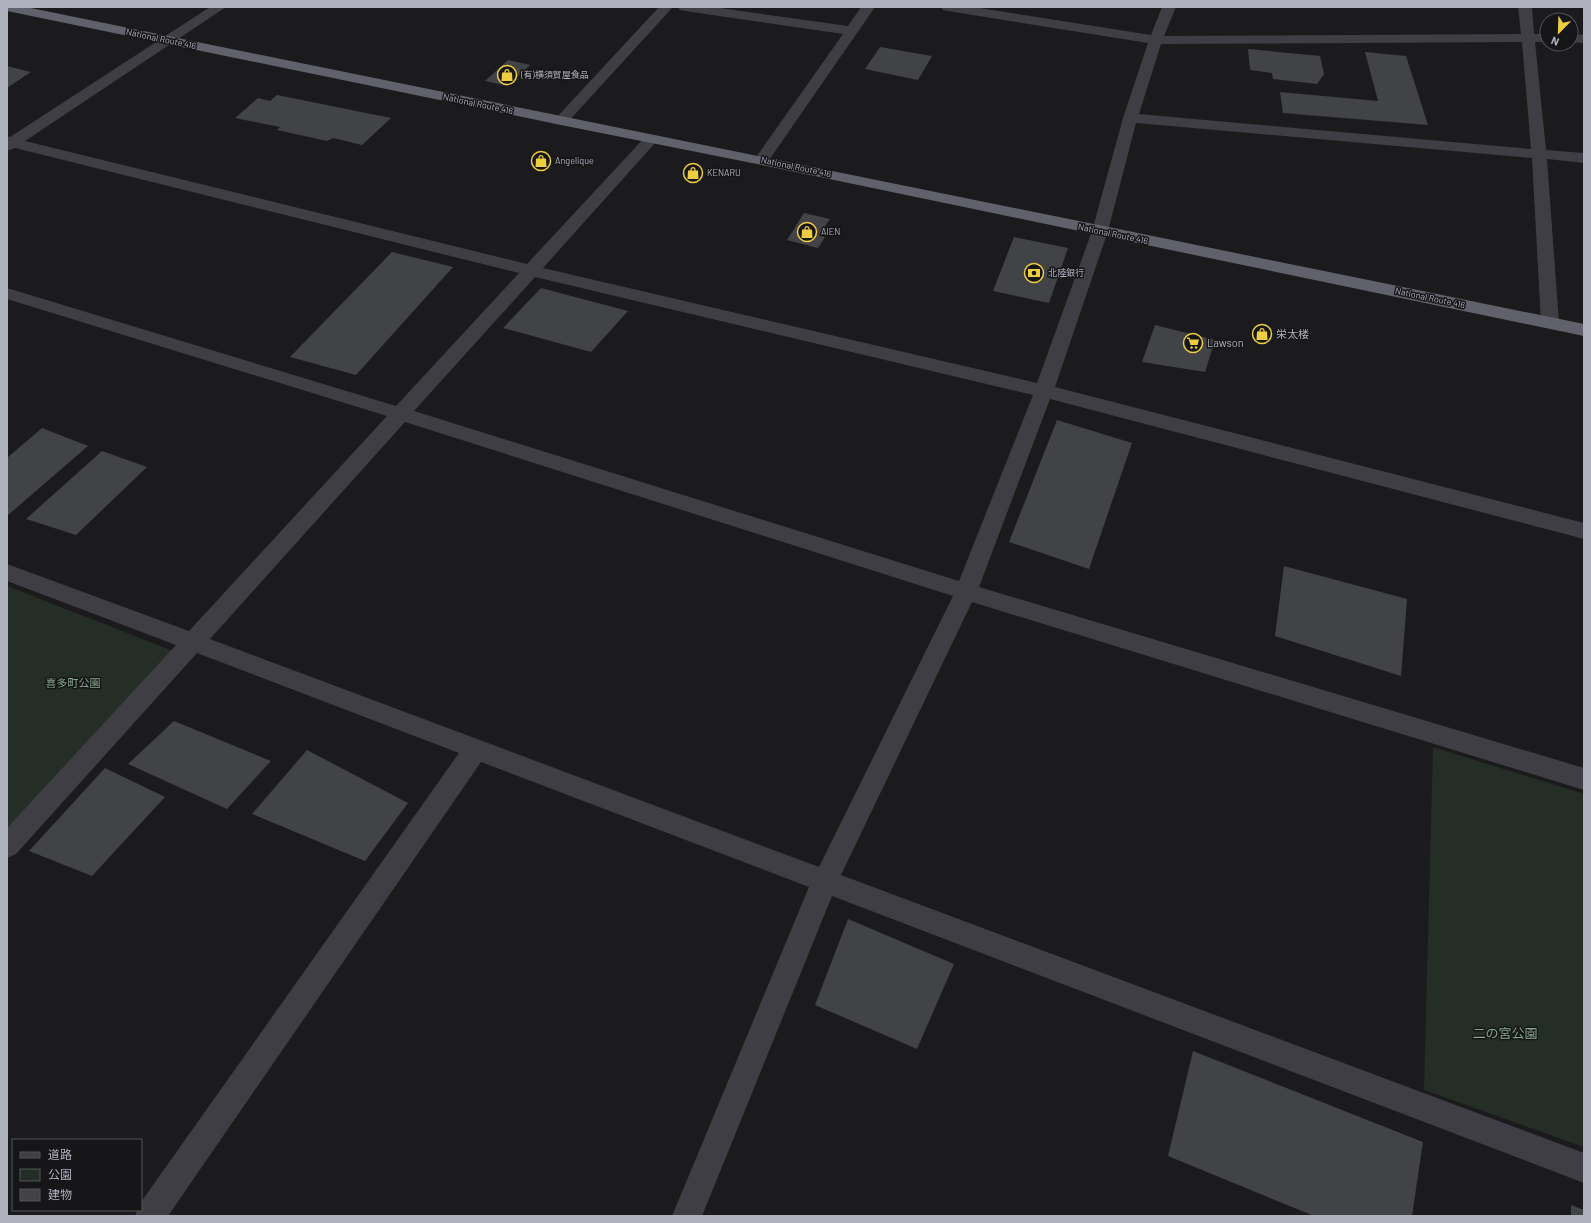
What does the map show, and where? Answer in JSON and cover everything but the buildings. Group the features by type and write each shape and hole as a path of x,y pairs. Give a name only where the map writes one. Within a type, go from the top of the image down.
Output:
{"highway":[{"name":"National Route 416","path":"7,7 561,121 762,160 1584,330"}],"street":[{"path":"9,143 170,41 219,7"},
{"path":"561,121 666,7"},
{"path":"684,7 852,31"},
{"path":"762,160 868,7"},
{"path":"948,7 1156,40 1539,38"},
{"path":"687,1216 825,881 966,592 1044,391 1100,231 1130,118 1156,40 1169,7"},
{"path":"1524,7 1539,154 1550,323"},
{"path":"1130,118 1584,158"},
{"path":"7,846 652,139"},
{"path":"9,143 532,271 1044,391 1584,530"},
{"path":"7,293 401,414 966,592 1584,779"},
{"path":"7,572 1584,1168"},
{"path":"150,1216 476,749"}],"green space":[{"name":"喜多町公園","path":"7,586 186,656 7,854"},
{"name":"二の宮公園","path":"1433,747 1584,794 1584,1147 1424,1090"}],"place":[{"name":"(有)横須賀屋食品","path":"507,75"},
{"name":"Angelique","path":"541,161"},
{"name":"KENARU","path":"693,173"},
{"name":"AIEN","path":"807,232"},
{"name":"北陸銀行","path":"1034,273"},
{"name":"栄太楼","path":"1262,334"},
{"name":"Lawson","path":"1193,343"}]}
